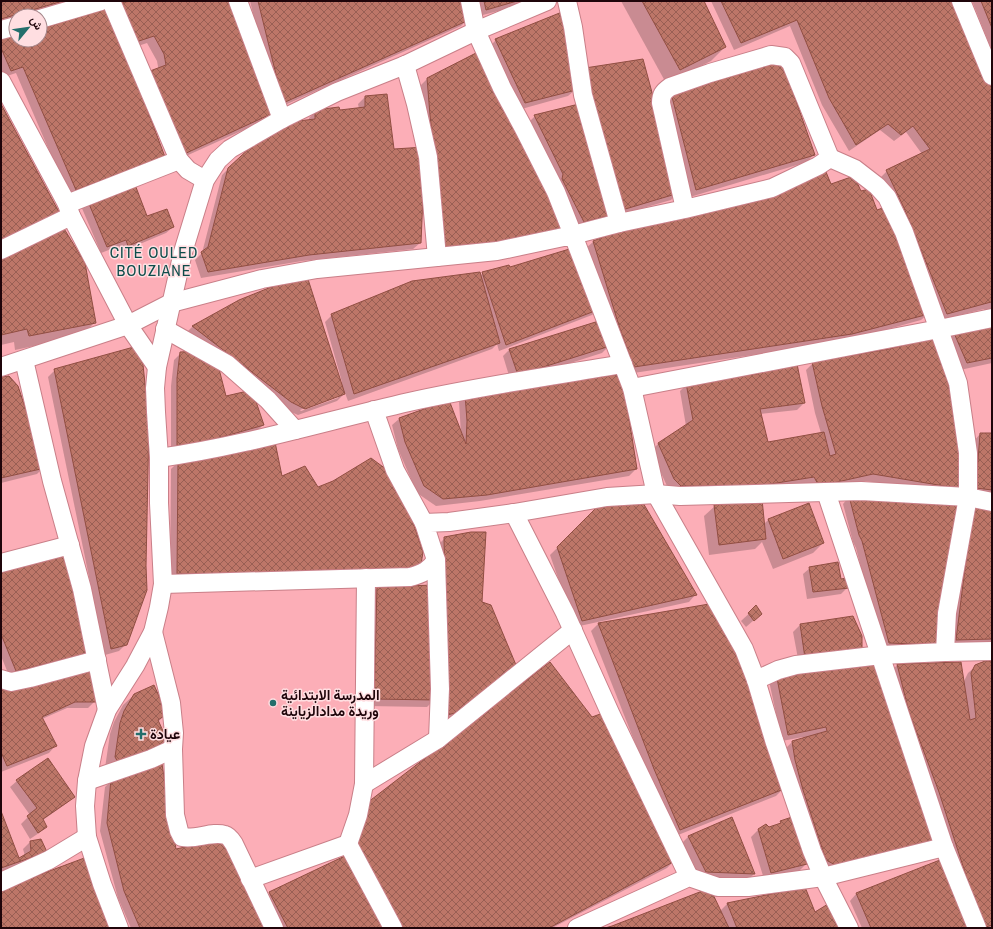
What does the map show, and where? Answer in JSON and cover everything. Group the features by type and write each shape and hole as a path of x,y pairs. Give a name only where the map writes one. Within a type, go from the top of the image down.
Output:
{"street":[{"path":"48,17 100,1"},
{"path":"111,1 179,160 188,170 205,180"},
{"path":"238,1 282,119"},
{"path":"470,1 476,31 502,88 556,192 623,364 632,388 656,494 744,649 756,680 788,783 812,851 823,878 850,928"},
{"path":"119,928 102,884 87,838 85,806 87,781 94,746 107,710 135,666 153,632 163,584 155,388 157,367 183,252 205,180 218,160 230,149 282,119 337,92 405,65 476,31 547,1"},
{"path":"567,1 573,27 584,95 619,223"},
{"path":"961,1 992,76"},
{"path":"685,209 661,103 661,96 670,87 710,73 771,55 785,57 791,63 830,158 854,169 876,186 887,197 904,232 958,383 968,453 968,498 947,613 945,652"},
{"path":"405,65 416,104 428,157 437,257"},
{"path":"1,81 128,325 157,367"},
{"path":"1,367 128,325 171,303 262,279 304,272 497,251 573,235 772,188 818,166 830,158"},
{"path":"1,250 69,210 179,160"},
{"path":"632,388 992,318"},
{"path":"165,329 226,364 268,400 295,430"},
{"path":"24,360 52,481 82,589 107,710"},
{"path":"159,458 191,454 445,394 623,364"},
{"path":"374,410 395,470 424,523 436,560 440,689 438,739"},
{"path":"424,523 449,522 514,513 607,497 656,494 680,496 861,491 968,498 992,502"},
{"path":"826,492 944,847 977,928"},
{"path":"514,513 573,630 618,729 689,876 718,887 748,887 823,878 944,847"},
{"path":"1,563 70,545"},
{"path":"163,584 410,577 419,575 432,567 436,560"},
{"path":"366,578 364,784 358,815 348,844 393,928"},
{"path":"364,784 438,739 573,630"},
{"path":"153,632 171,703 174,733 175,815 179,831 182,837 188,838 217,835 225,835 229,837 234,844 274,928"},
{"path":"756,680 778,670 796,665 881,655 992,651"},
{"path":"1,679 11,682 97,660"},
{"path":"87,781 151,759 173,749"},
{"path":"1,882 49,860 87,838"},
{"path":"250,879 348,844"},
{"path":"577,928 689,876"}],"building":[{"path":"1,1 63,1 39,8 8,8 8,17 1,19"},
{"path":"131,1 235,1 271,114 182,155 150,71 166,65 164,54 154,36 136,42 120,3"},
{"path":"258,1 461,1 469,20 283,103"},
{"path":"484,1 517,1 486,10"},
{"path":"642,1 704,1 726,47 680,70"},
{"path":"721,1 958,1 992,80 992,305 991,302 947,314 904,208 886,170 930,149 913,126 901,135 888,124 856,145 829,98 797,20 741,43"},
{"path":"981,1 992,1 992,28"},
{"path":"108,5 165,157 76,190 23,67 11,71 1,48 1,36 8,34 8,48 48,48 48,22"},
{"path":"562,12 576,90 525,103 495,39"},
{"path":"478,52 562,225 560,231 444,252 427,78"},
{"path":"643,59 679,193 622,210 585,68"},
{"path":"782,61 815,155 696,190 671,93"},
{"path":"387,94 394,149 425,147 421,243 309,255 208,272 201,252 208,247 228,168 253,145 298,121 315,119 315,110 339,107 340,110 365,107 365,96"},
{"path":"1,104 59,212 1,243"},
{"path":"579,104 611,215 584,222 562,179 563,174 534,115"},
{"path":"826,172 831,184 854,176 861,191 869,189 877,210 888,206 929,314 852,334 634,367 620,329 593,241 631,226 741,204"},
{"path":"134,182 147,216 167,209 174,227 128,246 126,240 107,247 87,199"},
{"path":"63,227 85,263 96,323 29,336 27,329 1,335 1,254"},
{"path":"576,247 600,309 506,345 482,272 509,265 510,267"},
{"path":"480,272 500,343 354,394 331,314 412,281"},
{"path":"306,273 345,394 305,409 291,402 192,326 239,300"},
{"path":"602,320 610,346 518,375 509,349"},
{"path":"992,324 992,358 967,363 954,333"},
{"path":"935,337 952,397 958,426 962,489 873,474 819,486 814,477 758,486 681,486 674,479 658,443 693,420 686,383 725,376 757,374 762,371 797,364 805,403 760,409 768,442 824,432 830,456 836,454 822,406 812,362 889,349"},
{"path":"141,345 149,423 146,566 147,590 127,645 111,649 54,369"},
{"path":"200,351 218,365 226,396 252,390 264,425 177,450 177,378 180,352"},
{"path":"622,374 637,469 487,495 443,499 424,486 405,442 399,418 449,400 466,444 467,421 465,394"},
{"path":"9,376 18,386 45,468 1,478 1,377"},
{"path":"980,433 992,433 992,490 976,488"},
{"path":"275,442 282,476 305,466 318,487 333,481 371,458 398,478 423,552 420,571 177,574 178,461"},
{"path":"639,496 697,595 582,621 557,547 596,508"},
{"path":"849,496 961,504 941,645 889,643"},
{"path":"762,499 766,539 719,545 714,505"},
{"path":"809,503 824,543 783,559 768,519"},
{"path":"973,504 992,508 992,639 956,640"},
{"path":"471,532 486,532 482,602 491,605 516,665 459,712 447,715 444,537"},
{"path":"66,549 90,653 16,671 1,634 1,568"},
{"path":"838,562 841,579 847,578 849,588 813,592 809,567"},
{"path":"434,585 435,700 374,699 377,587"},
{"path":"715,603 758,704 784,789 680,830 654,769 598,623"},
{"path":"756,605 762,614 754,621 748,613"},
{"path":"853,616 862,636 862,649 805,658 800,624"},
{"path":"877,659 933,841 841,868 826,860 803,790 795,760 792,741 827,731 826,727 788,735 776,673"},
{"path":"985,661 992,661 992,925 983,928 939,792 909,712 897,664 961,662 970,720 976,718 971,673 975,665"},
{"path":"550,662 592,717 603,713 675,861 549,928 397,928 357,844 363,806"},
{"path":"92,665 96,702 75,702 42,717 57,746 7,766 1,752 1,690 12,689"},
{"name":"عيادة","path":"154,685 167,714 158,720 169,744 119,764 115,757 120,723 124,711 134,694"},
{"path":"48,758 75,797 43,819 47,827 38,833 27,816 37,808 16,780"},
{"path":"161,758 176,849 227,838 272,928 140,928 124,891 107,823 111,779"},
{"path":"1,811 19,858 31,851 30,841 41,839 47,852 1,868"},
{"path":"732,817 755,874 706,872 688,836"},
{"path":"792,817 807,864 771,873 758,829 766,824 769,827"},
{"path":"351,853 390,928 288,928 269,892"},
{"path":"87,857 109,928 1,928 1,889"},
{"path":"945,858 973,928 871,928 856,893"},
{"path":"805,887 815,912 833,901 846,928 737,928 727,903"},
{"path":"710,888 729,928 605,928 612,926"}],"place":[{"name":"المدرسة الابتدائية وريدة مدادالزياينة","path":"273,703"},
{"name":"عيادة","path":"141,734"}],"district":[{"name":"CITÉ OULED BOUZIANE","path":"154,261"}]}
